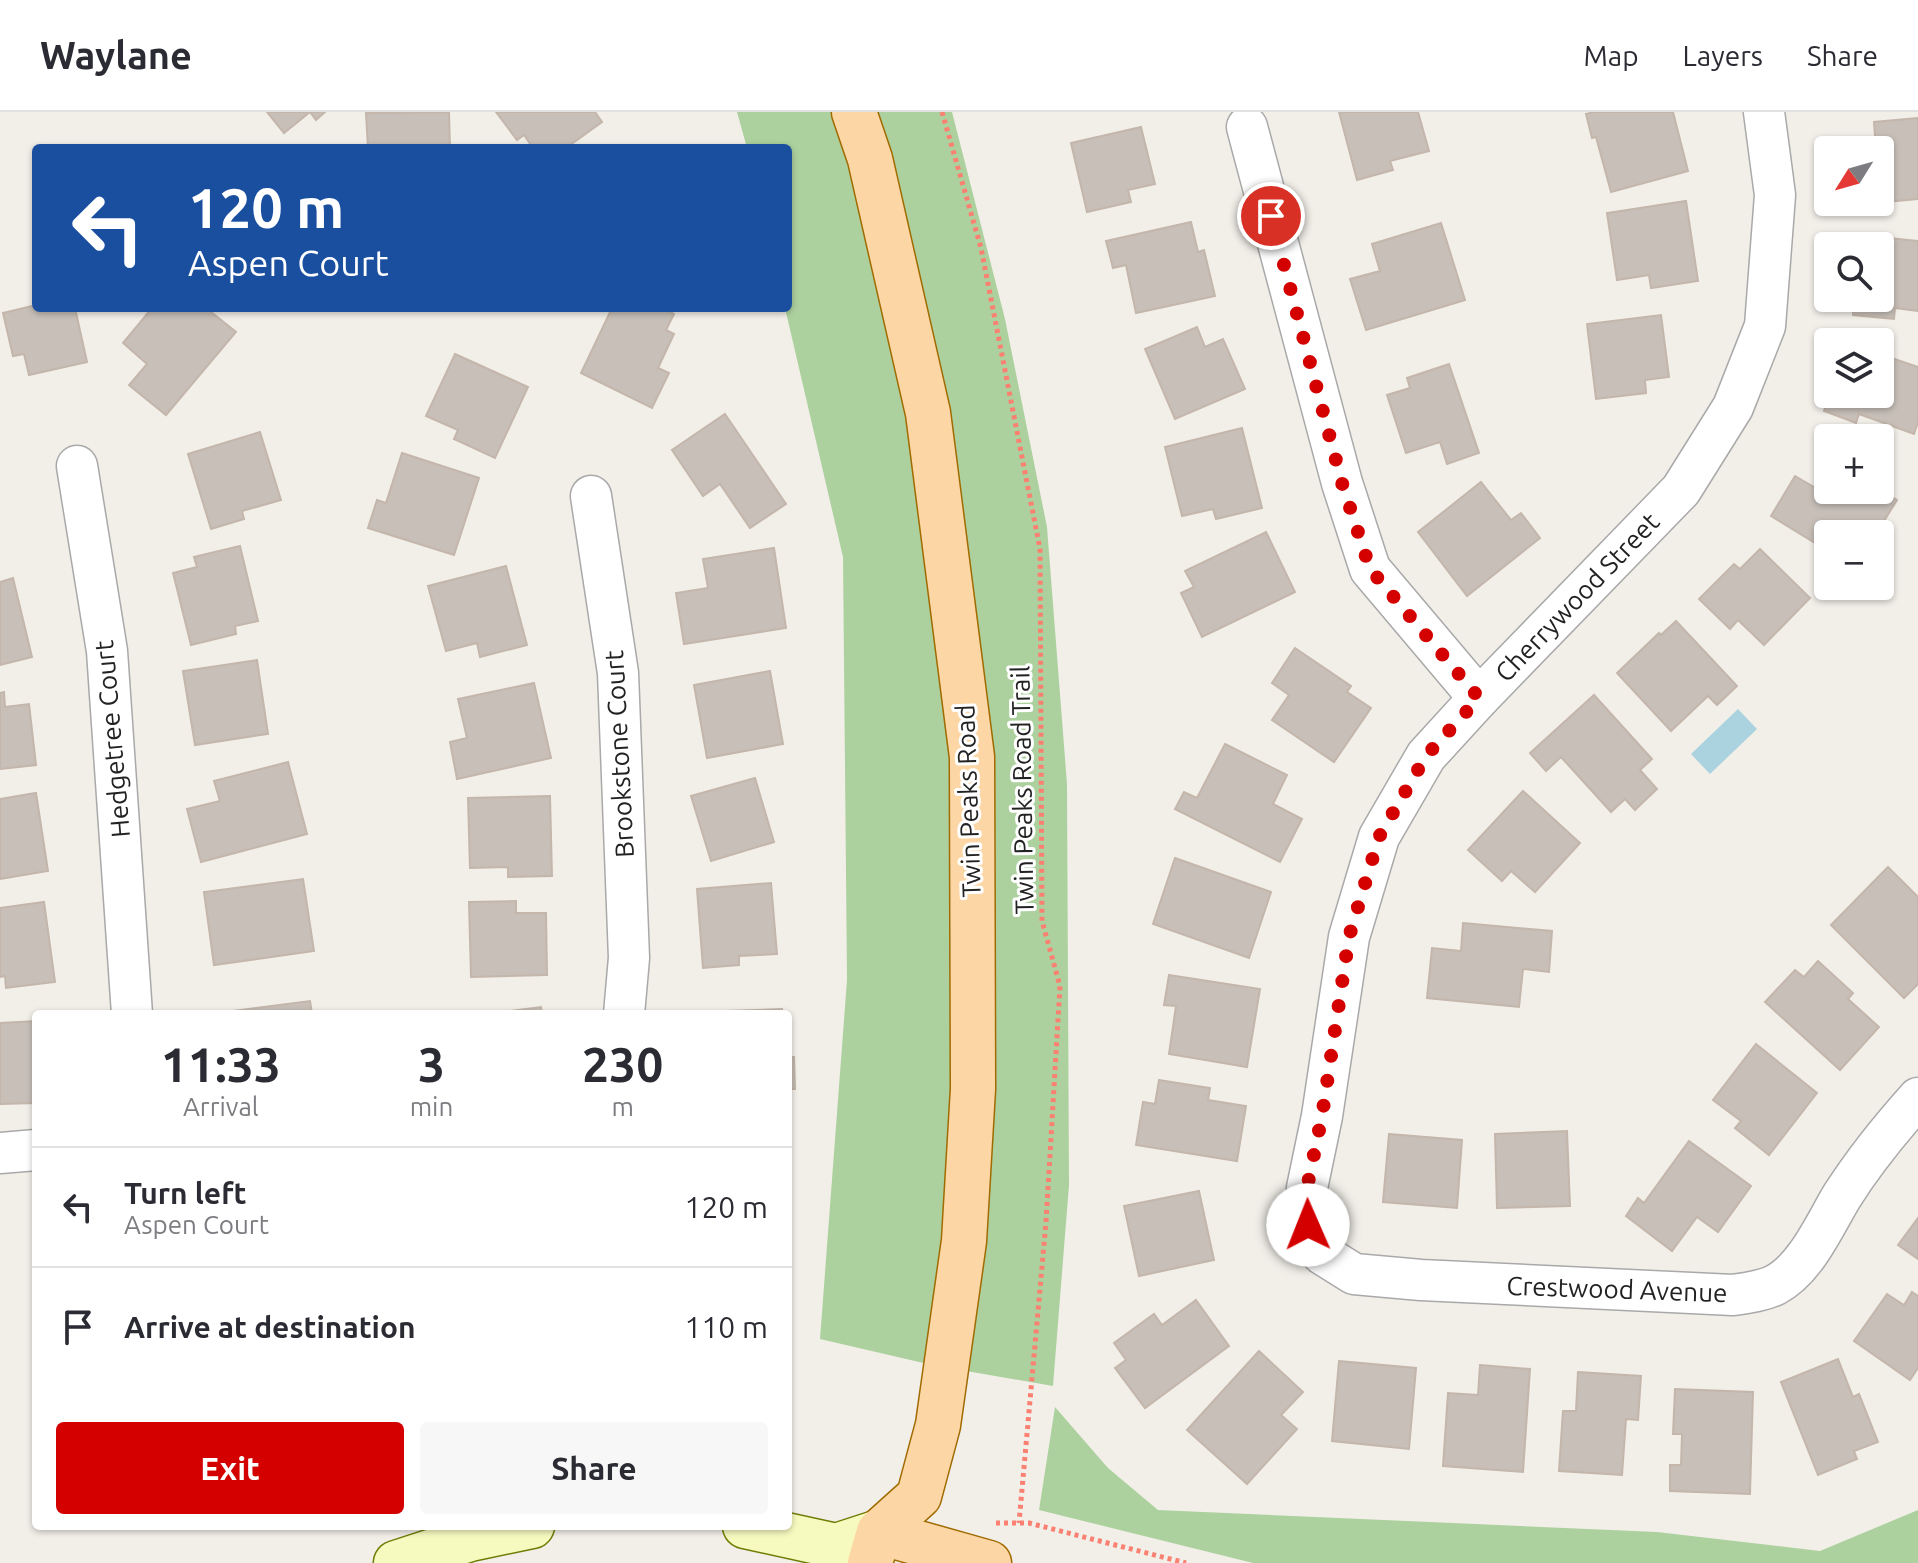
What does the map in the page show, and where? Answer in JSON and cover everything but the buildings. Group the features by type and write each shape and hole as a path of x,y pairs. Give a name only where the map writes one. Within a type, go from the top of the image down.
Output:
{"main road":[{"name":"Twin Peaks Road","path":"854,112 870,159 928,413 972,757 973,1089 964,1241 938,1425 919,1496"},
{"path":"858,1551 919,1496 970,1551"},
{"path":"858,1551 970,1551"}],"street":[{"name":"Cherrywood Street","path":"1322,1254 1308,1225 1307,1188 1322,1116 1349,937 1379,837 1426,756 1681,490 1733,407 1765,326 1775,195 1764,112"},
{"path":"1247,127 1342,483 1370,569 1479,698"},
{"name":"Hedgetree Court","path":"77,466 107,651 132,1010"},
{"name":"Brookstone Court","path":"591,496 618,673 629,958 624,1010"},
{"name":"Crestwood Avenue","path":"1322,1254 1354,1274 1421,1280 1733,1295 1759,1291 1777,1284 1815,1244 1843,1195 1918,1098"},
{"path":"0,1153 32,1150"},
{"path":"396,1563 472,1551 522,1530"},
{"path":"763,1530 858,1551"}],"path":[{"name":"Twin Peaks Road Trail","path":"942,112 981,248 1040,549 1042,921 1060,986 1046,1222 1019,1523"},
{"path":"970,1551 1019,1523 1029,1523 1186,1563"}],"green space":[{"path":"737,112 952,112 1005,319 1047,527 1067,784 1069,1185 1053,1386 932,1365 820,1339 847,980 843,557 786,312 792,312 792,144 746,144"},
{"path":"1055,1407 1108,1468 1158,1510 1657,1532 1820,1551 1918,1510 1918,1563 1253,1563 1039,1510"}],"water":[{"path":"1738,709 1757,729 1710,774 1691,754"}],"route":[{"path":"1271,216 1342,483 1370,569 1479,698 1426,756 1379,837 1349,937 1322,1116 1307,1188 1308,1225"}]}
